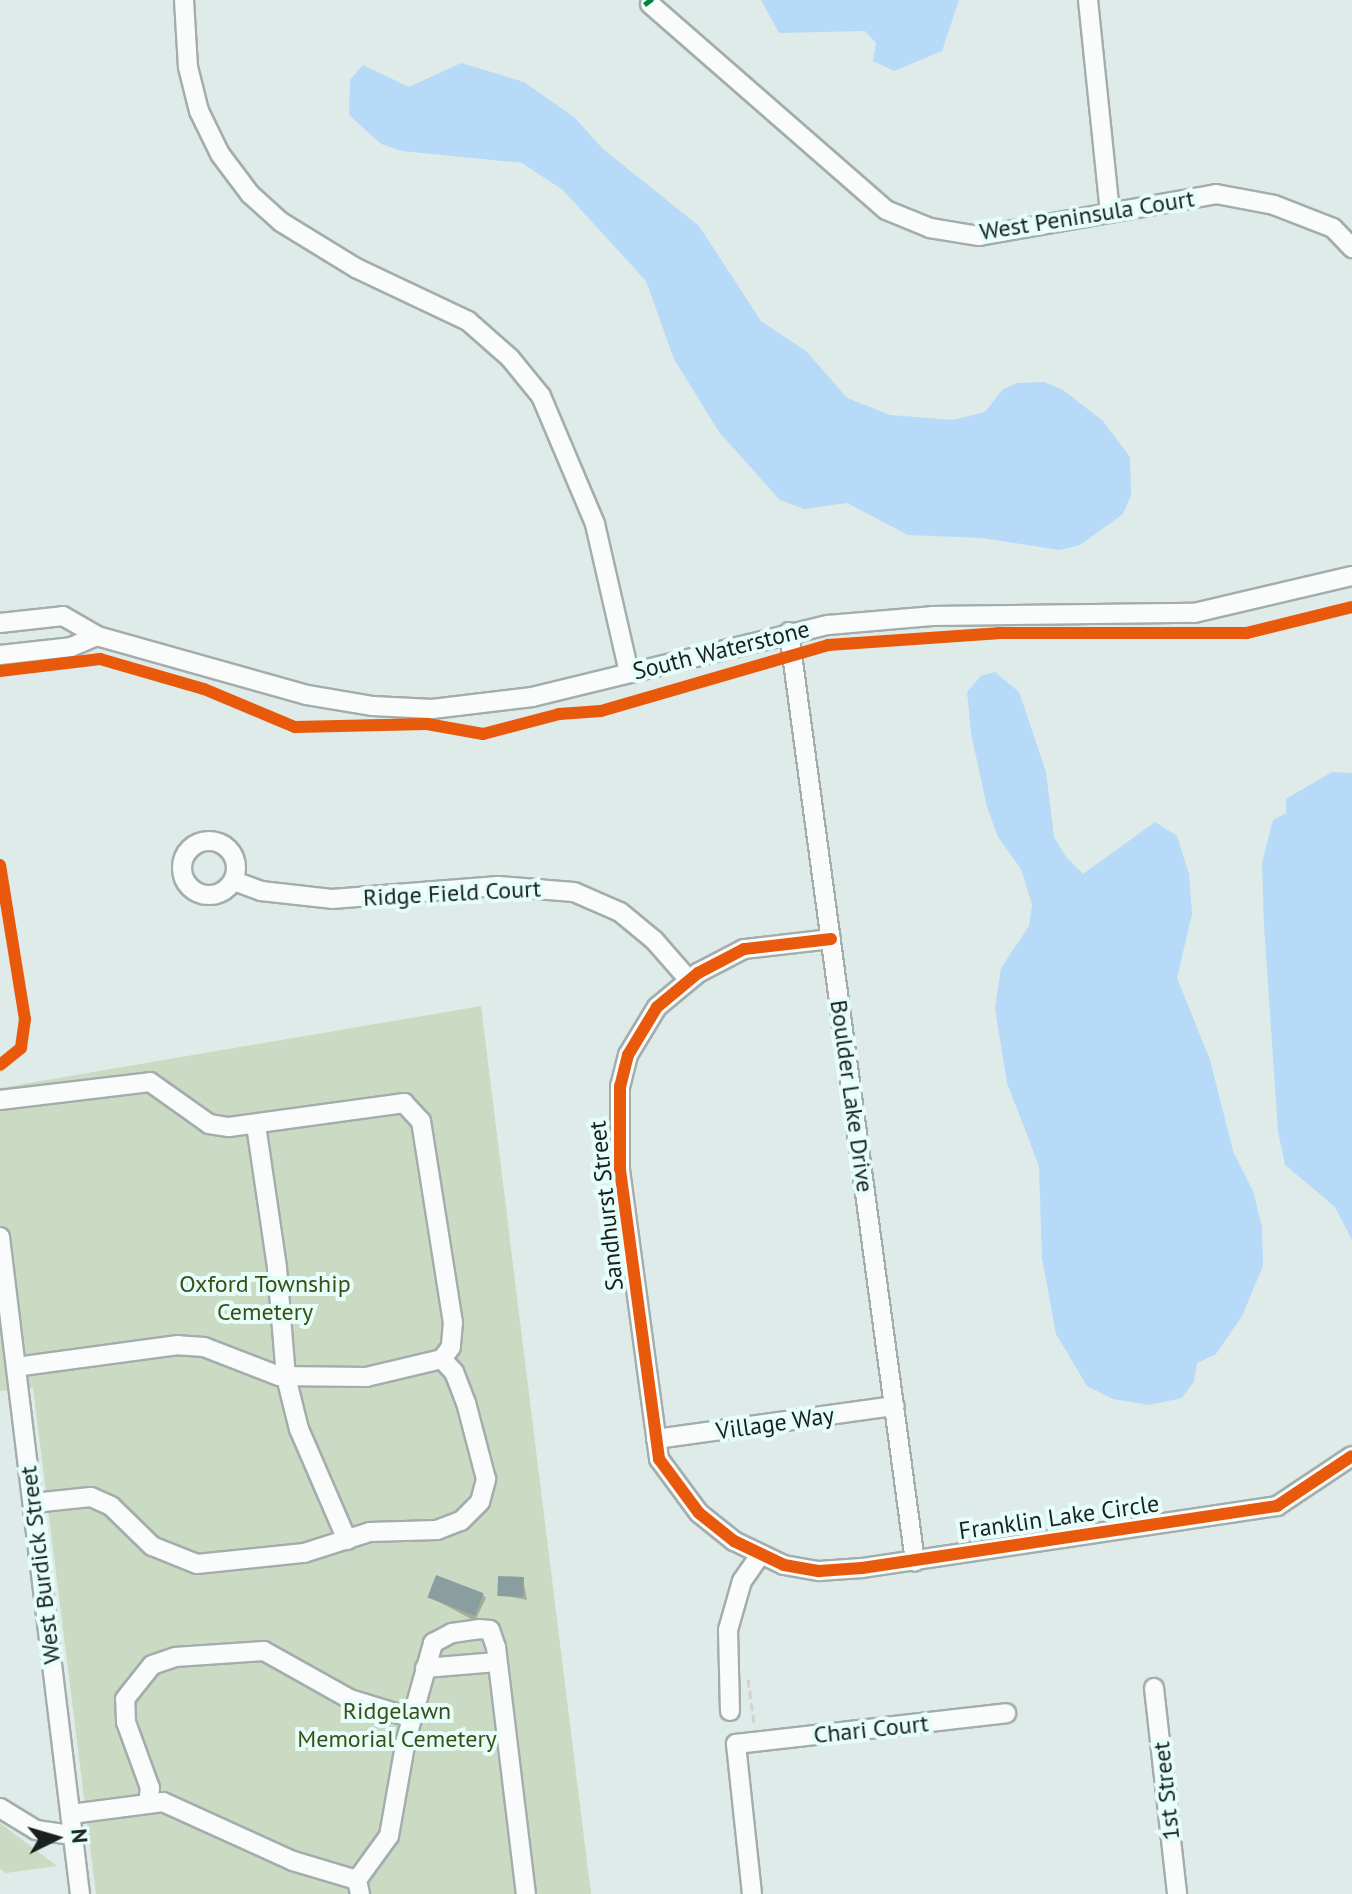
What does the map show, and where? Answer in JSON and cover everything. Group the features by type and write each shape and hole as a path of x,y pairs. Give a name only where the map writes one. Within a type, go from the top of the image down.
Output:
{"street":[{"path":"184,0 188,67 199,111 220,154 250,194 281,222 356,268 468,321 510,358 541,396 581,480 595,524 629,672"},
{"path":"1088,0 1110,213"},
{"name":"West Peninsula Court","path":"650,4 886,210 930,228 979,236 1216,194 1274,205 1318,222 1333,228 1352,248"},
{"name":"South Waterstone","path":"0,623 63,616 97,636 307,695 373,706 477,707 789,632 880,619 1194,613 1352,576"},
{"name":"Boulder Lake Drive","path":"789,632 915,1561"},
{"path":"0,655 71,647 97,636"},
{"name":"Ridge Field Court","path":"234,881 261,891 332,899 498,886 562,889 620,912 654,940 689,980"},
{"name":"Sandhurst Street","path":"760,1555 699,1513 659,1459 617,1117 628,1055 657,1007 689,980 744,949 831,939"},
{"path":"0,1100 150,1082 172,1093 209,1124 256,1125 404,1103 415,1108 421,1121 453,1322 451,1347 442,1359 366,1377 286,1377 204,1347 178,1345 16,1367"},
{"path":"256,1125 277,1268 286,1377 299,1429 347,1540"},
{"name":"West Burdick Street","path":"0,1237 5,1328 16,1367 80,1894"},
{"path":"33,1503 91,1497 111,1506 152,1546 197,1564 304,1553 370,1532 437,1530 461,1521 480,1502 486,1479 481,1450 454,1372 442,1359"},
{"name":"Village Way","path":"656,1439 895,1406"},
{"name":"Franklin Lake Circle","path":"760,1555 819,1571 915,1561 1277,1506 1352,1456"},
{"path":"730,1711 728,1630 742,1581 760,1555"},
{"path":"71,1814 163,1802 358,1887 389,1836 412,1718 433,1643 452,1633 490,1630 497,1662 526,1894"},
{"path":"148,1804 150,1788 126,1722 125,1699 152,1665 175,1657 264,1651 350,1699 412,1718"},
{"path":"425,1668 497,1662"},
{"name":"1st Street","path":"1154,1688 1177,1894"},
{"name":"Chari Court","path":"752,1894 736,1744 1006,1713"},
{"path":"0,1808 36,1830 73,1835"}],"path":[{"path":"748,1673 756,1742"}],"green space":[{"name":"Oxford Township Cemetery","path":"481,1006 591,1894 96,1894 33,1388 0,1391 0,1088"},
{"path":"0,1823 57,1866 6,1873 0,1869"}],"water":[{"path":"761,0 959,0 942,51 894,71 873,61 876,43 865,31 779,33"},
{"path":"461,63 524,82 575,118 603,149 699,226 761,321 807,352 847,398 890,415 953,420 985,412 1003,389 1017,383 1044,382 1063,390 1103,421 1130,457 1131,495 1123,514 1080,545 1059,550 982,538 908,535 847,503 804,509 780,500 719,432 674,359 646,281 563,190 522,163 402,151 381,144 349,115 350,80 363,65 409,87"},
{"path":"995,672 1019,692 1046,772 1054,837 1066,857 1083,874 1155,822 1177,836 1189,874 1192,914 1177,978 1210,1060 1233,1151 1253,1191 1262,1227 1263,1266 1242,1316 1216,1354 1197,1363 1194,1381 1182,1398 1149,1405 1113,1399 1087,1386 1056,1334 1042,1258 1039,1166 1007,1083 995,1008 1001,968 1029,926 1032,905 1021,869 998,837 987,807 971,733 967,692 981,676"},
{"path":"1332,772 1352,773 1352,1240 1335,1207 1285,1165 1278,1131 1264,925 1262,863 1273,820 1286,813 1286,799"}],"building":[{"path":"436,1575 484,1593 475,1616 427,1597"},
{"path":"498,1576 524,1577 523,1597 497,1596"}],"marked path":[{"path":"647,0 650,4"}],"cycle path":[{"path":"0,671 100,659 204,689 295,727 427,724 483,734 559,714 601,711 828,645 998,633 1247,633 1352,607"},
{"path":"0,865 25,1019 21,1048 0,1065"},
{"path":"831,939 744,949 698,973 657,1007 628,1055 620,1086 620,1170 659,1459 699,1513 734,1541 784,1565 819,1571 862,1568 1277,1506 1352,1456"}],"park label":[{"name":"Ridgelawn Memorial Cemetery","path":"397,1725"}]}
